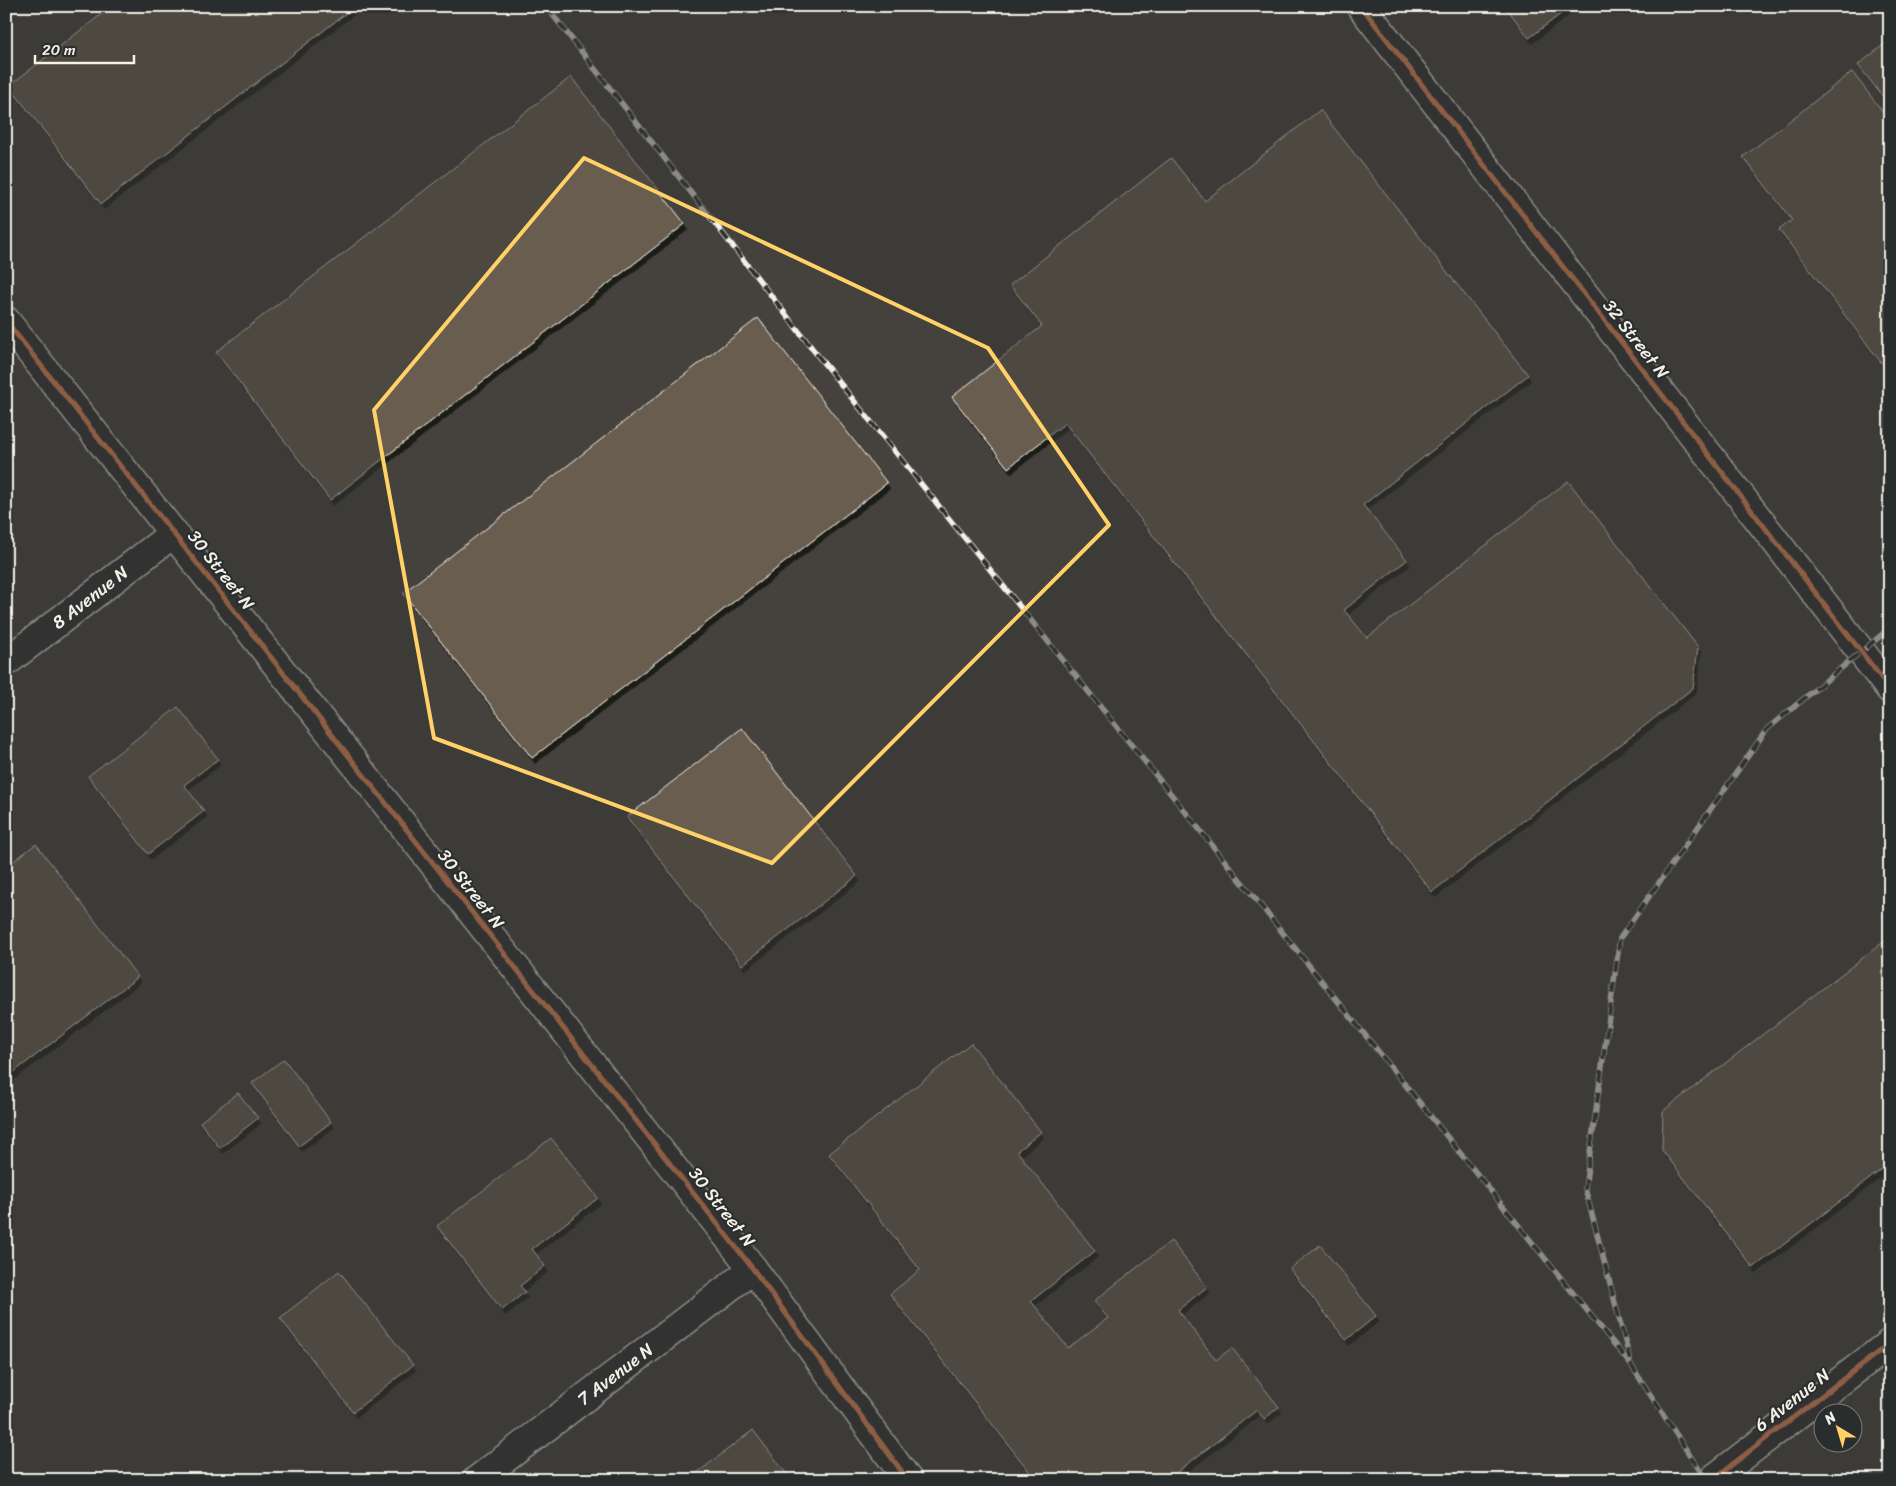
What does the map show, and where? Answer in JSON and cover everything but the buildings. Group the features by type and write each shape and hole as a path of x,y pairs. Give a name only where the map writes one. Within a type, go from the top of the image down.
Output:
{"street":[{"name":"32 Street N","path":"1361,6 1890,689"},
{"name":"30 Street N","path":"6,321 753,1269 908,1480"},
{"name":"8 Avenue N","path":"6,662 174,533"},
{"name":"7 Avenue N","path":"477,1480 753,1269"},
{"name":"6 Avenue N","path":"1712,1480 1890,1343"}],"highlighted area":[{"path":"584,158 988,348 1109,525 772,863 434,738 374,410"}],"shaded area":[{"path":"6,6 1890,6 1890,1480 6,1480"}],"railway":[{"path":"546,6 822,361 1631,1365 1706,1480"},
{"path":"1630,1360 1585,1188 1620,938 1767,729 1890,628"}],"cycle path":[{"path":"1361,6 1890,689"},
{"path":"6,321 753,1269 908,1480"},
{"path":"1712,1480 1890,1343"}]}
